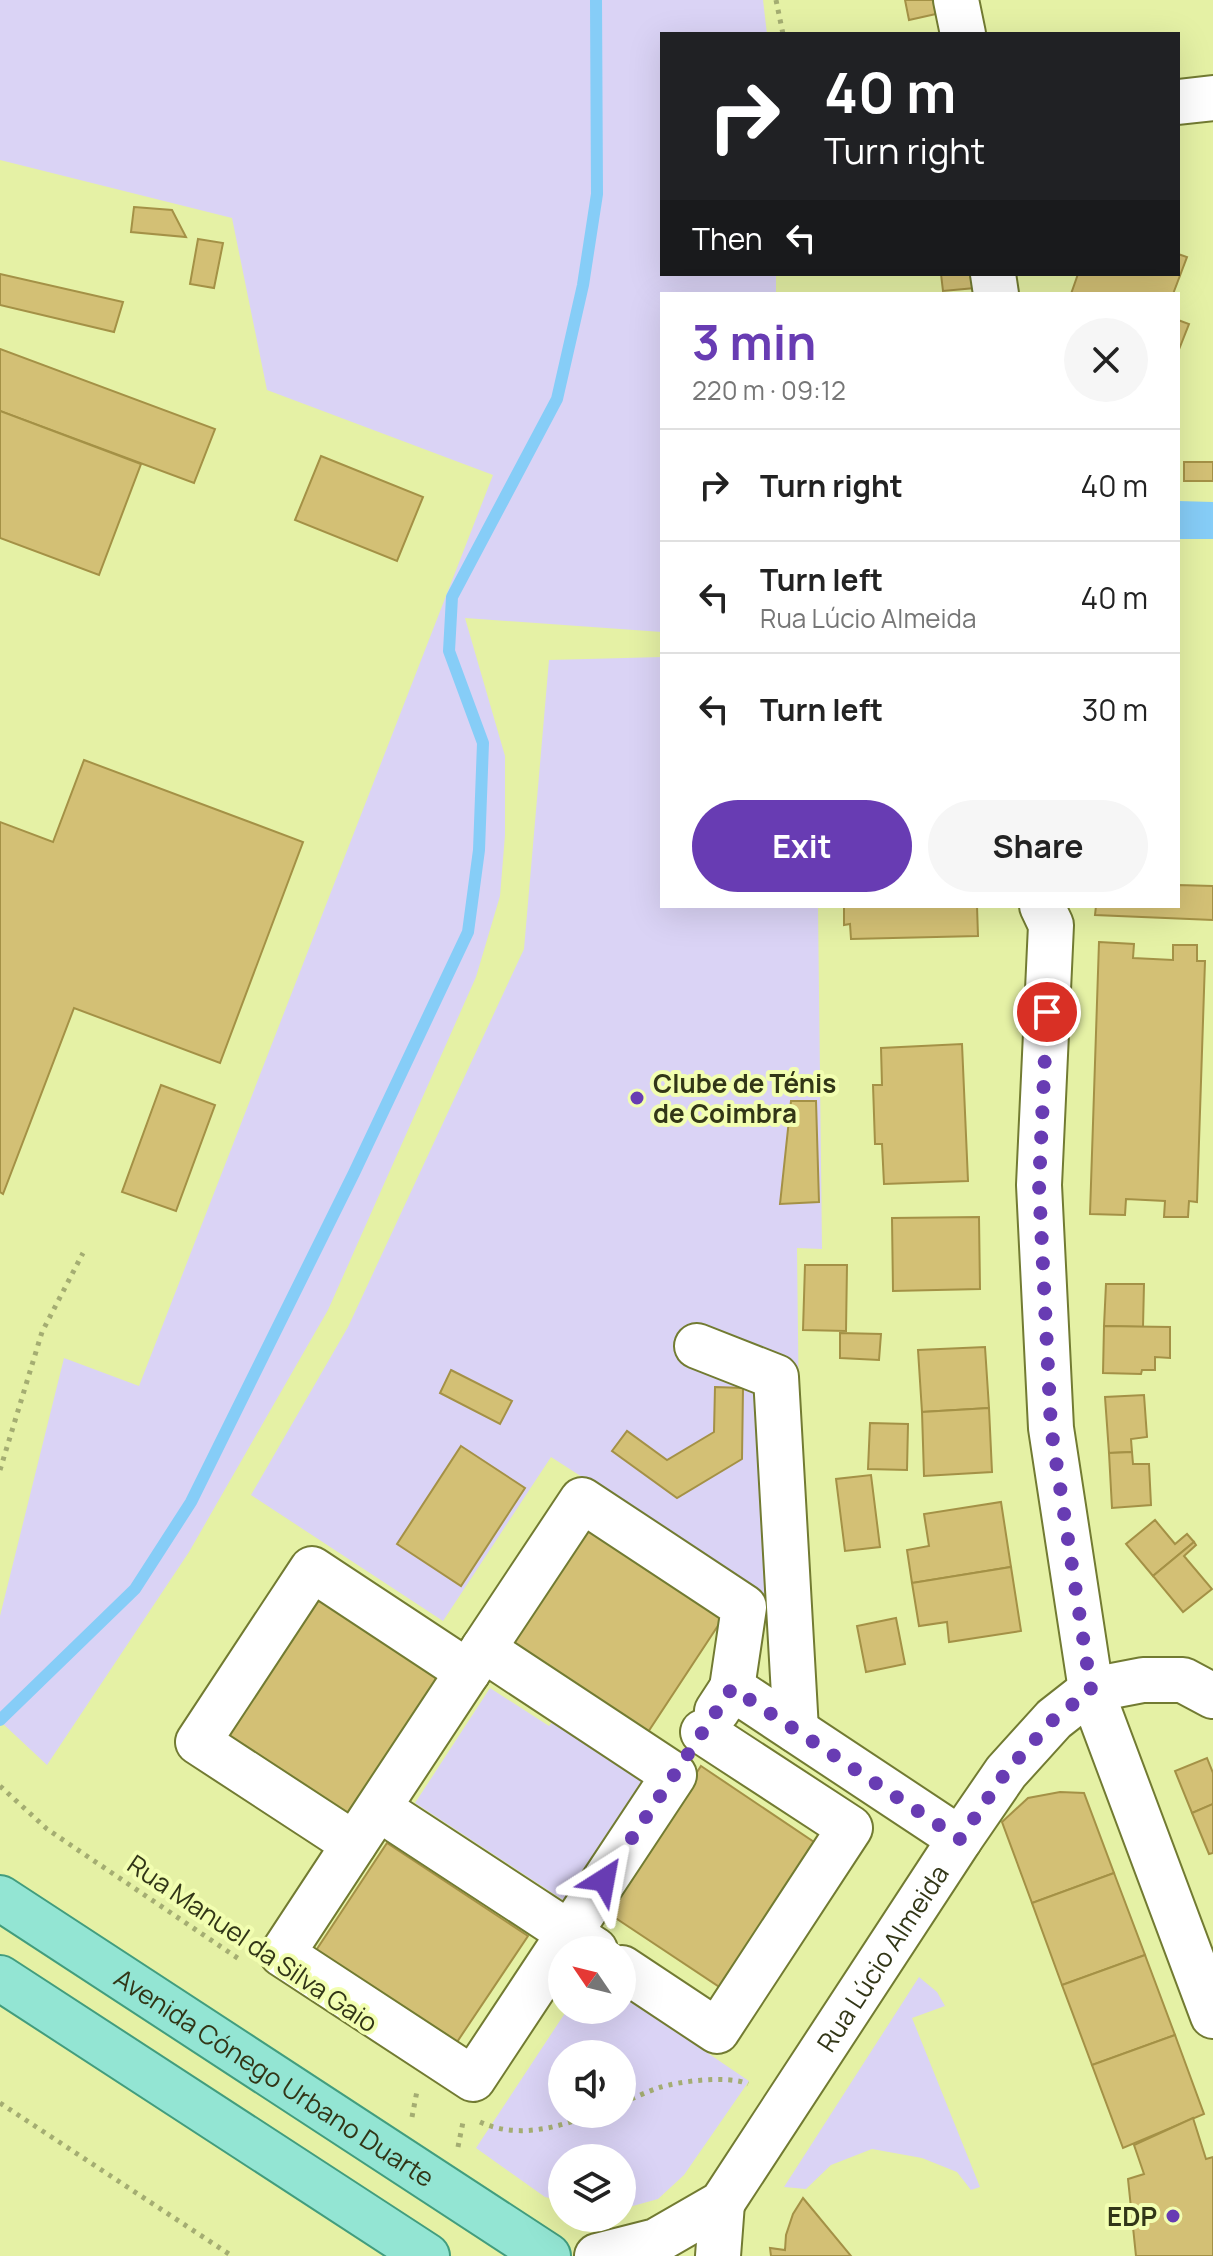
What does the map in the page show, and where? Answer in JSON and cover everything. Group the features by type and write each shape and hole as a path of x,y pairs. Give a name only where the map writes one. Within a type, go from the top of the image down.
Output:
{"main road":[{"name":"Avenida Cónego Urbano Duarte","path":"0,1898 548,2256"},
{"path":"0,1978 427,2256"}],"street":[{"path":"956,0 963,32"},
{"path":"1180,102 1213,98"},
{"path":"1043,908 1051,925 1039,1185 1051,1428 1091,1690 1213,2016"},
{"path":"697,1346 776,1377 796,1730"},
{"path":"548,1985 473,2079 282,1954 582,1500 744,1607 732,1688 674,1775 585,1936"},
{"path":"354,1844 198,1742 312,1569 674,1775"},
{"path":"1091,1690 1143,1680 1183,1680 1213,1696"},
{"path":"732,1688 960,1839"},
{"name":"Rua Lúcio Almeida","path":"597,2256 656,2241 722,2203 1006,1772 1054,1719 1091,1690"},
{"path":"636,1977 717,2031 850,1828 703,1732"},
{"path":"378,1808 573,1936"},
{"name":"Rua Lúcio Almeida","path":"718,2256 722,2203"}],"path":[{"path":"776,0 783,32"},
{"path":"0,1470 42,1332 83,1253"},
{"name":"Rua Manuel da Silva Gaio","path":"0,1786 47,1829 248,1965"},
{"path":"402,2161 420,2078"},
{"path":"636,2097 659,2087 687,2083 738,2080 750,2085"},
{"path":"0,2103 232,2256"},
{"path":"476,2119 513,2131 555,2128"}],"shaded area":[{"path":"0,0 763,0 767,32 660,32 660,276 776,276 776,292 660,292 660,632 465,618 505,756 505,835 500,896 476,977 328,1310 189,1552 47,1765 0,1721 0,1616 64,1358 139,1386 493,475 267,390 232,218 0,160"},
{"name":"Clube de Ténis de Coimbra","path":"660,657 660,908 818,908 822,1249 797,1248 801,1590 772,1599 551,1457 443,1621 251,1495 348,1327 524,949 549,660"},
{"path":"490,1688 549,1726 555,1719 646,1778 566,1902 415,1803"},
{"path":"919,1977 937,1992 945,2006 912,2018 980,2187 971,2190 957,2172 922,2158 872,2149 831,2165 806,2189 784,2187"},
{"path":"636,2004 749,2081 684,2175 658,2199 636,2205 636,2144 548,2144 548,2198 476,2148 558,2024 636,2024"}],"water":[{"path":"1180,501 1213,502 1213,539 1180,539"}],"building":[{"path":"905,0 933,0 936,14 909,20"},
{"path":"134,207 172,210 186,237 131,232"},
{"path":"198,239 223,243 214,288 190,284"},
{"path":"1180,255 1187,257 1180,276"},
{"path":"0,274 123,302 114,332 0,305"},
{"path":"941,276 973,276 975,288 943,291"},
{"path":"1077,276 1180,276 1174,292 1072,292"},
{"path":"1180,321 1189,324 1180,347"},
{"path":"0,349 215,429 194,483 0,411"},
{"path":"0,411 141,464 99,575 0,538"},
{"path":"321,456 423,497 397,561 295,520"},
{"path":"1184,462 1213,462 1213,481 1184,481"},
{"path":"84,760 303,842 220,1063 74,1008 3,1194 0,1192 0,822 53,842"},
{"path":"1180,885 1213,886 1213,920 1095,915 1096,908 1180,908"},
{"path":"844,908 977,908 978,936 851,939 850,924 844,925"},
{"path":"1099,942 1134,944 1133,958 1173,960 1173,945 1197,945 1197,961 1205,961 1197,1202 1189,1201 1188,1217 1164,1217 1165,1201 1126,1199 1125,1215 1090,1214"},
{"path":"962,1044 968,1181 884,1184 882,1144 875,1144 873,1085 882,1085 881,1048"},
{"path":"161,1085 215,1105 176,1211 122,1192"},
{"path":"791,1101 816,1101 819,1202 780,1204"},
{"path":"979,1217 980,1289 893,1291 892,1218"},
{"path":"805,1265 847,1265 846,1331 803,1330"},
{"path":"1106,1284 1144,1284 1143,1327 1104,1326"},
{"path":"1104,1326 1170,1327 1170,1358 1155,1357 1155,1370 1142,1370 1141,1374 1103,1373"},
{"path":"840,1333 881,1334 879,1360 840,1358"},
{"path":"985,1347 989,1408 922,1412 918,1350"},
{"path":"451,1370 512,1401 500,1424 440,1393"},
{"path":"715,1387 743,1388 742,1459 677,1498 612,1451 627,1431 667,1460 714,1432"},
{"path":"1144,1395 1147,1437 1131,1439 1132,1452 1109,1453 1105,1397"},
{"path":"989,1408 992,1472 924,1476 922,1412"},
{"path":"870,1423 908,1424 907,1470 868,1469"},
{"path":"461,1446 525,1488 461,1586 397,1544"},
{"path":"1132,1452 1133,1464 1149,1464 1151,1505 1112,1508 1109,1453"},
{"path":"871,1475 880,1547 845,1551 836,1479"},
{"path":"1001,1502 1011,1567 912,1583 907,1550 929,1546 924,1514"},
{"path":"580,1519 725,1615 648,1732 503,1636"},
{"path":"1155,1520 1175,1544 1187,1534 1194,1542 1153,1576 1126,1544"},
{"path":"1194,1542 1196,1545 1184,1556 1212,1589 1183,1612 1153,1576"},
{"path":"1011,1567 1021,1631 949,1642 947,1622 919,1626 912,1583"},
{"path":"318,1594 440,1675 347,1817 225,1736"},
{"path":"896,1618 905,1664 866,1672 857,1626"},
{"path":"1207,1758 1213,1773 1213,1804 1192,1813 1175,1771"},
{"path":"701,1766 817,1844 721,1988 605,1911"},
{"path":"1060,1792 1084,1793 1114,1873 1032,1903 1002,1822 1028,1798"},
{"path":"1213,1804 1213,1853 1209,1854 1192,1813"},
{"path":"387,1843 528,1936 453,2048 313,1955"},
{"path":"1114,1873 1145,1955 1062,1985 1032,1903"},
{"path":"1145,1955 1175,2035 1092,2065 1062,1985"},
{"path":"1175,2035 1204,2114 1123,2148 1092,2065"},
{"name":"EDP","path":"1193,2118 1206,2159 1213,2157 1213,2256 1136,2256 1128,2179 1144,2174 1134,2145"},
{"path":"803,2198 851,2256 771,2256 770,2248 785,2250 793,2214"}],"waterway":[{"path":"0,1720 135,1589 191,1502 354,1173 468,932 479,850 483,743 449,651 452,597 557,399 583,285 597,194 596,0"}],"place":[{"name":"Clube de Ténis de Coimbra","path":"637,1098"},
{"name":"EDP","path":"1173,2216"}],"route":[{"path":"604,1880 732,1688 960,1839 1006,1772 1054,1719 1091,1690 1051,1428 1039,1185 1047,1012"}]}
